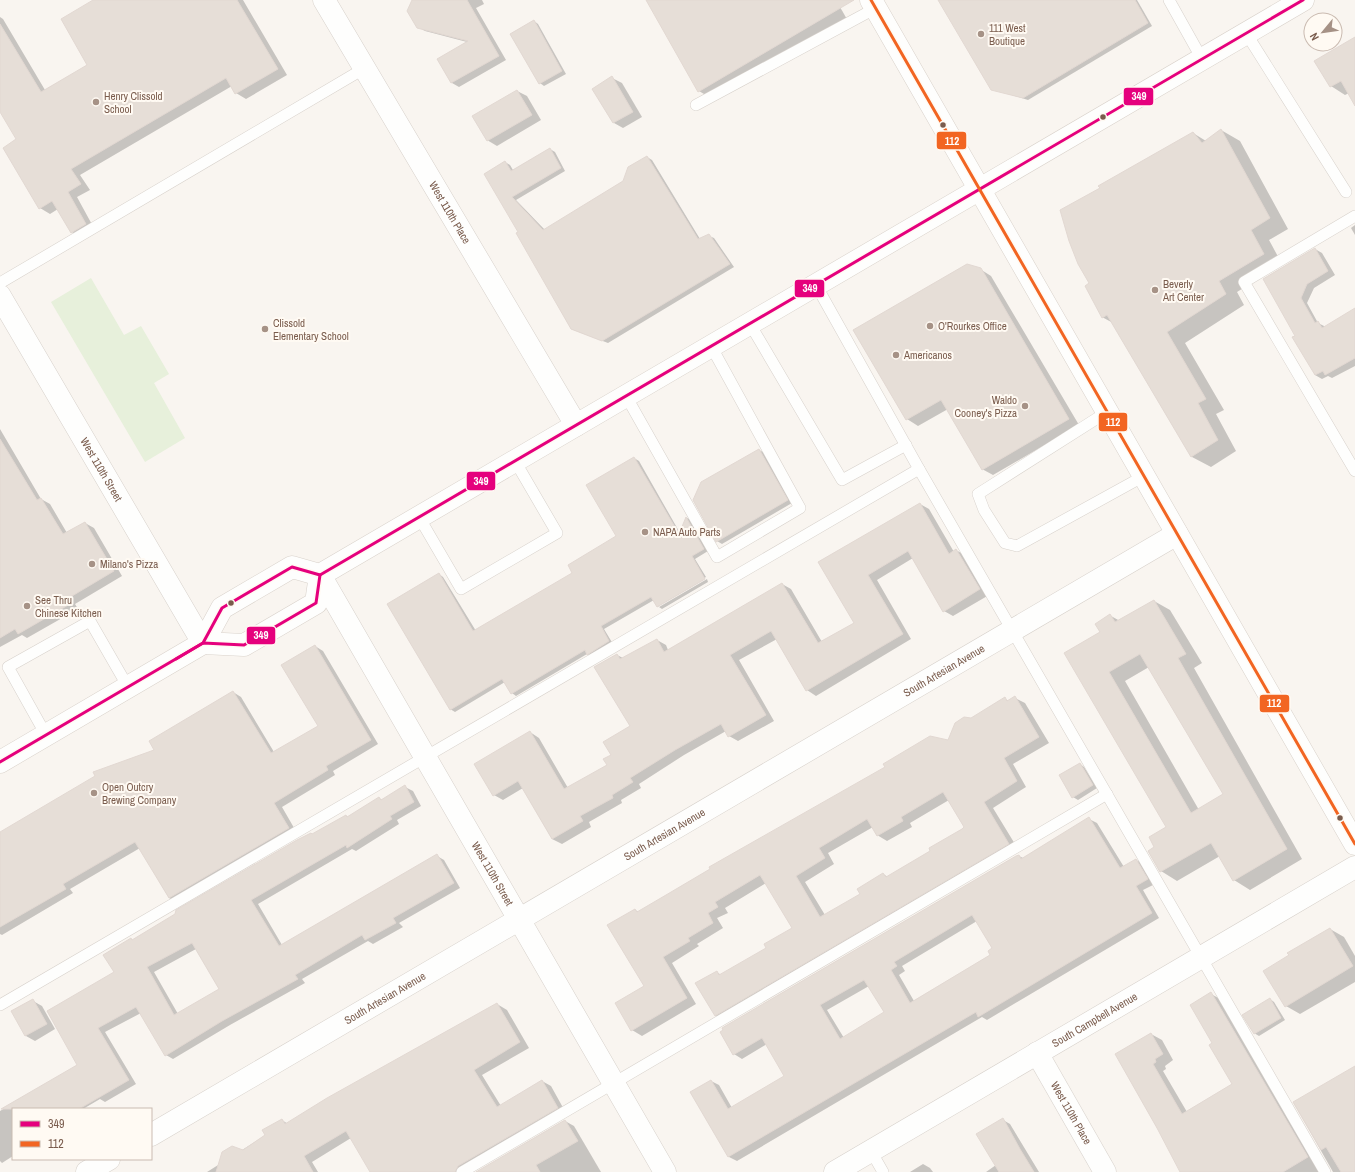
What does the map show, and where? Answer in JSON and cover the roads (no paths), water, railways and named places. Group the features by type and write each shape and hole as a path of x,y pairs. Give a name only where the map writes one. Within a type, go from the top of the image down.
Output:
{"street":[{"name":"West 110th Place","path":"324,0 576,425"},
{"path":"0,762 203,643 222,608 273,578 292,567 320,575 1303,0"},
{"path":"874,4 1355,844"},
{"name":"West 110th Street","path":"0,296 203,643"},
{"name":"South Artesian Avenue","path":"152,1134 1177,534"},
{"path":"203,643 244,645 316,603 320,575"},
{"name":"West 110th Street","path":"320,575 664,1172"},
{"name":"South Campbell Avenue","path":"835,1172 1355,867"},
{"name":"West 110th Place","path":"1037,1053 1105,1172"},
{"path":"87,1172 107,1160"}],"lane":[{"path":"1169,0 1202,59"},
{"path":"696,105 874,4"},
{"path":"1246,33 1346,192"},
{"path":"0,284 364,68"},
{"path":"1355,216 1244,282 1355,471"},
{"path":"816,285 919,469 1326,1172"},
{"path":"750,324 842,480 906,445"},
{"path":"626,396 717,557 800,508 711,346"},
{"path":"1107,412 978,494 984,510 1005,543 1017,546 1144,476"},
{"path":"419,517 461,590 557,534 515,461"},
{"path":"0,1005 919,469"},
{"path":"46,735 8,667 90,620 128,687"},
{"path":"462,1172 1107,794"},
{"path":"871,1151 884,1172"}],"place":[{"name":"111 West Boutique","path":"981,34"},
{"name":"Henry Clissold School","path":"96,102"},
{"name":"Beverly Art Center","path":"1155,290"},
{"name":"O'Rourkes Office","path":"930,326"},
{"name":"Clissold Elementary School","path":"265,329"},
{"name":"Americanos","path":"896,355"},
{"name":"Waldo Cooney's Pizza","path":"1025,406"},
{"name":"NAPA Auto Parts","path":"645,532"},
{"name":"Milano's Pizza","path":"92,564"},
{"name":"See Thru Chinese Kitchen","path":"27,606"},
{"name":"Open Outcry Brewing Company","path":"94,793"}]}
